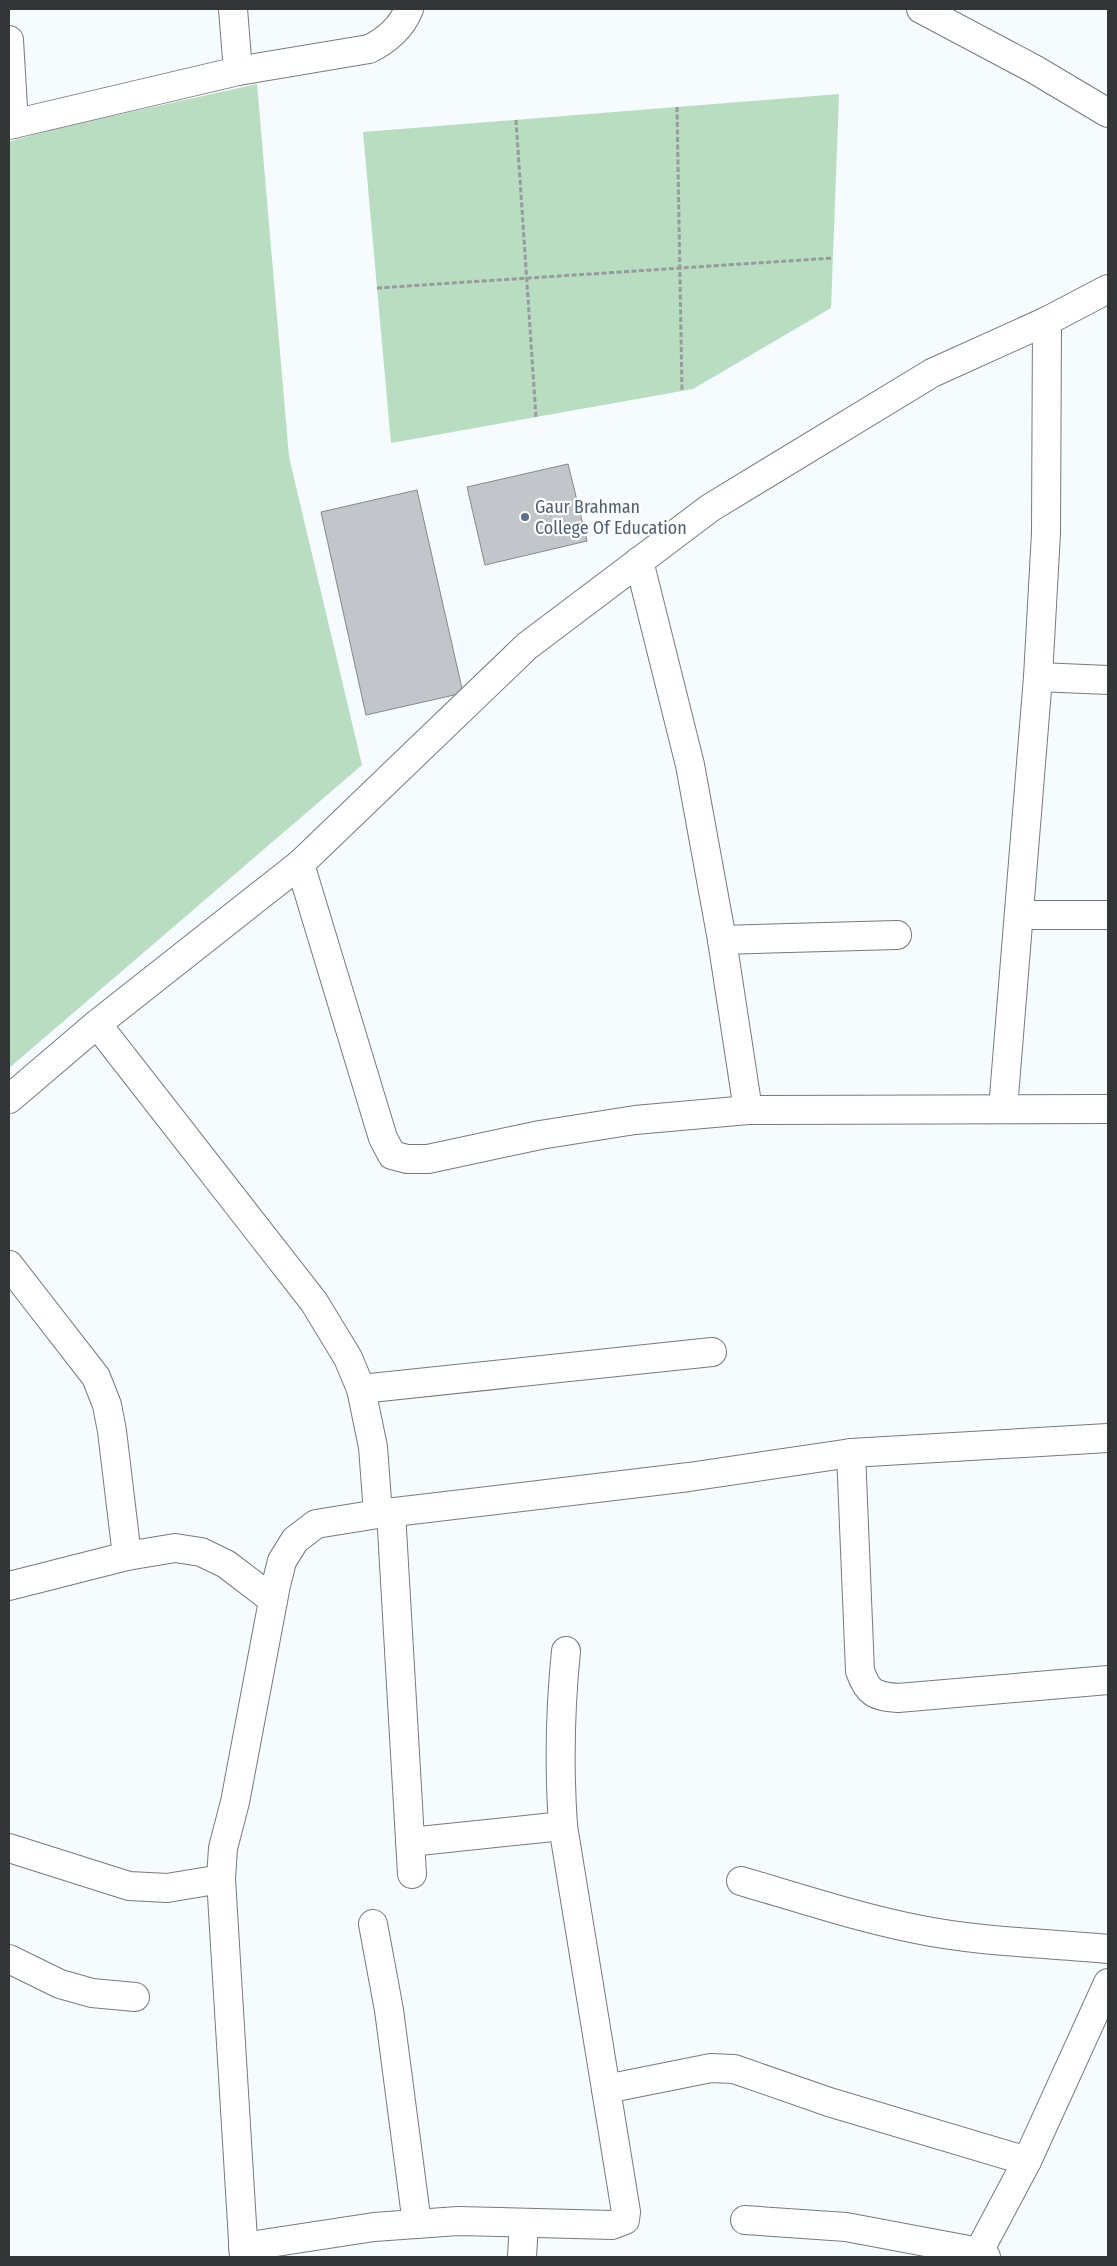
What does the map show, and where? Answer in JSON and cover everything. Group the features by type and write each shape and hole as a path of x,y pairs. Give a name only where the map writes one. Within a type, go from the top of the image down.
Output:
{"street":[{"path":"234,9 238,70"},
{"path":"9,40 11,124 238,70 369,48 384,42 396,29 409,9"},
{"path":"921,9 1034,69 1108,113"},
{"path":"9,1099 97,1024 300,864 528,646 710,508 932,373 1047,320 1108,289"},
{"path":"1003,1109 1038,677 1046,533 1047,320"},
{"path":"639,561 690,765 722,940 748,1110"},
{"path":"1038,677 1108,680"},
{"path":"300,864 383,1138 392,1155 407,1159 428,1158 540,1136 636,1120 748,1110 1108,1109"},
{"path":"1019,915 1108,915"},
{"path":"722,940 897,934"},
{"path":"97,1024 314,1302 348,1358 361,1389 384,1513 412,1874"},
{"path":"9,1265 96,1377 100,1386 107,1405 112,1431 127,1556"},
{"path":"361,1389 712,1352"},
{"path":"566,1651 560,1709 560,1776 563,1826 626,2212 625,2220 612,2225 458,2221 417,2224 374,2228 243,2252 221,1879 223,1848 235,1802 282,1561 295,1540 316,1524 384,1513 689,1478 851,1453 1108,1438"},
{"path":"851,1453 860,1670 866,1686 878,1697 898,1698 1108,1680"},
{"path":"9,1586 127,1556 175,1548 201,1552 226,1564 273,1600"},
{"path":"410,1842 563,1826"},
{"path":"9,1848 129,1886 167,1888 221,1879"},
{"path":"741,1881 853,1914 918,1929 972,1937 1108,1948"},
{"path":"373,1924 389,2010 417,2224"},
{"path":"9,1959 60,1984 92,1993 135,1997"},
{"path":"745,2220 846,2227 980,2256 1027,2161 1108,1984"},
{"path":"606,2089 711,2068 734,2069 829,2102 1027,2161"},
{"path":"522,2257 524,2222"}],"path":[{"path":"677,107 682,391"},
{"path":"516,120 536,417"},
{"path":"377,288 833,258"}],"green space":[{"path":"257,84 289,457 362,765 9,1068 9,142 49,130"},
{"path":"839,94 831,308 693,389 391,443 363,132"}],"building":[{"path":"568,464 587,541 485,565 467,487"},
{"path":"417,490 463,693 366,715 321,512"}],"place":[{"name":"Gaur Brahman College Of Education","path":"525,517"}]}
